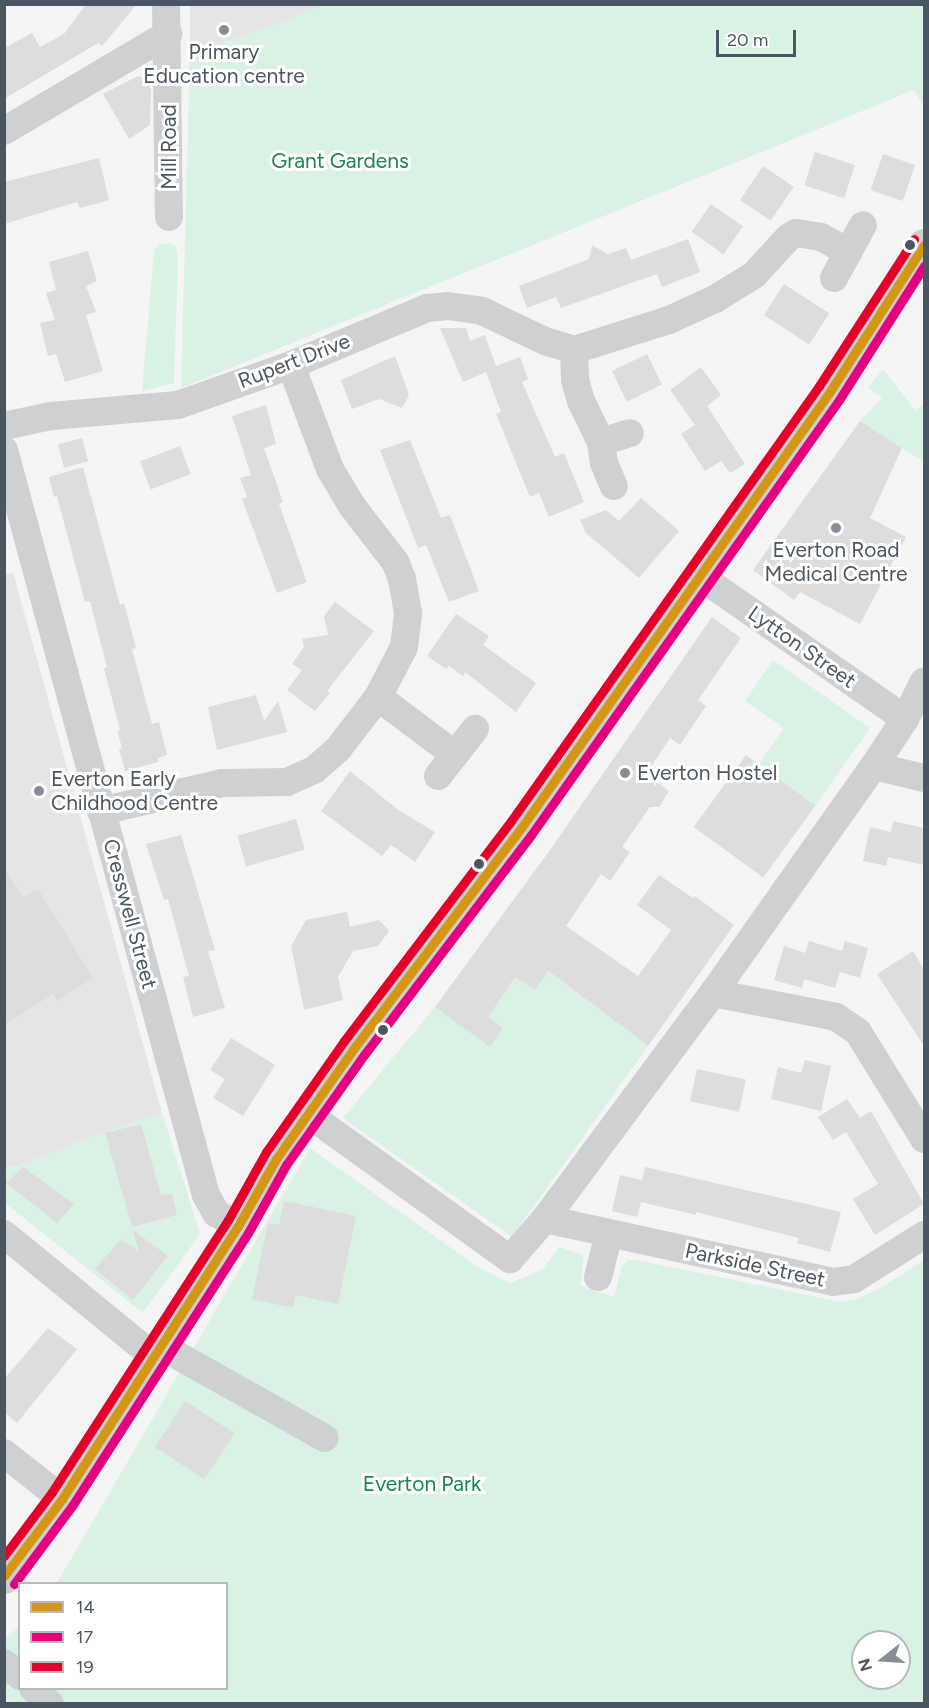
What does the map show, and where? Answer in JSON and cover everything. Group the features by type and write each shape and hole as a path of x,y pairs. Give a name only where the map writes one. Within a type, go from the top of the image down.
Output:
{"main road":[{"path":"4,1577 62,1499 238,1226 276,1159 521,828 829,393 924,245"}],"street":[{"name":"Mill Road","path":"166,4 169,217"},
{"path":"4,131 168,34"},
{"path":"834,278 863,225"},
{"path":"614,486 604,463 602,442 581,400 575,380 574,350 669,320 715,299 754,275 788,238 796,233 821,237 848,252"},
{"name":"Rupert Drive","path":"4,426 51,416 178,405 291,365 413,313 448,306 482,311 545,340 574,350"},
{"path":"101,811 222,783 273,784 301,777 327,761 378,697 404,647 408,628 407,595 396,563 352,506 330,469 291,365"},
{"path":"602,442 630,433"},
{"name":"Cresswell Street","path":"4,450 206,1195 216,1213 238,1226"},
{"name":"Lytton Street","path":"698,575 906,719"},
{"path":"308,1114 510,1259 545,1219 713,993 906,719 924,681"},
{"path":"378,697 447,765 475,729"},
{"path":"874,766 924,778"},
{"path":"713,993 836,1017 848,1025 858,1032 924,1139"},
{"name":"Parkside Street","path":"545,1219 844,1282 854,1279 924,1235"},
{"path":"4,1234 156,1350 325,1438"},
{"path":"598,1277 609,1234"},
{"path":"4,1453 62,1499"},
{"path":"4,1663 18,1674"},
{"path":"34,1690 50,1704"}],"shaded area":[{"name":"Primary Education centre","path":"190,4 329,5 190,55"},
{"name":"Everton Early Childhood Centre","path":"13,572 162,1113 96,1135 19,1166 5,1166 4,575"}],"green space":[{"name":"Grant Gardens","path":"329,4 924,5 924,107 914,90 181,388 190,55"},
{"path":"169,243 176,247 178,257 174,383 142,391 154,250 160,244"},
{"path":"883,369 915,410 924,404 924,462 860,421 882,398 868,388"},
{"path":"773,660 870,728 816,805 758,765 784,728 745,701"},
{"path":"538,964 648,1046 512,1237 343,1118 435,1007 490,1046 476,1008 515,977 535,990 541,981"},
{"path":"162,1113 200,1234 143,1313 5,1203 4,1166 19,1166 96,1135"},
{"name":"Everton Park","path":"310,1148 478,1267 510,1283 542,1270 559,1247 584,1255 580,1286 614,1297 622,1266 628,1260 637,1260 841,1302 854,1300 877,1290 924,1260 924,1703 5,1703 4,1640 18,1628 18,1690 228,1690 228,1582 58,1582"}],"building":[{"path":"86,4 137,4 102,46 98,43 4,99 4,48 32,33 40,47 64,34"},
{"path":"138,76 147,79 151,91 150,125 129,139 103,94"},
{"path":"815,152 855,165 844,198 804,185"},
{"path":"883,154 915,165 903,201 871,190"},
{"path":"99,158 109,200 80,208 77,202 4,224 4,182"},
{"path":"763,166 794,187 771,221 740,200"},
{"path":"711,204 743,226 723,254 691,232"},
{"path":"688,239 700,272 662,287 657,274 561,308 556,297 527,308 519,286 589,259 592,245 608,254 626,248 631,260"},
{"path":"88,251 97,281 86,286 96,312 86,315 103,371 65,382 56,354 48,356 40,323 55,320 46,293 56,290 49,262"},
{"path":"784,284 829,313 809,344 764,315"},
{"path":"440,328 466,328 470,341 485,335 496,366 520,357 528,379 522,382 555,457 564,453 584,502 549,517 539,493 530,497 496,414 501,412 486,372 463,382"},
{"path":"647,354 662,385 627,402 612,371"},
{"path":"395,356 409,395 402,408 379,399 352,409 341,380"},
{"path":"701,367 721,395 707,406 745,464 730,473 721,461 705,471 681,434 695,425 670,390"},
{"path":"266,405 276,444 264,448 283,502 279,504 307,582 277,593 242,499 247,497 240,478 251,475 232,416"},
{"name":"Everton Road Medical Centre","path":"860,421 902,448 870,518 906,537 860,624 800,592 794,600 753,570"},
{"path":"82,438 88,461 64,468 58,444"},
{"path":"410,440 441,518 450,515 479,591 449,602 426,545 418,548 380,450"},
{"path":"180,446 191,474 151,489 140,461"},
{"path":"83,467 120,605 124,603 136,648 132,649 152,724 159,722 167,755 158,758 158,762 125,771 119,749 122,748 117,730 120,730 90,601 85,602 57,496 54,497 49,477"},
{"path":"641,498 679,531 639,578 586,533 580,520 606,510 619,521"},
{"path":"335,602 374,631 327,691 330,693 315,711 287,690 302,670 292,664 304,647 302,639 328,635 324,616"},
{"path":"456,614 489,636 483,645 536,683 516,712 465,672 463,676 449,666 446,669 427,656"},
{"path":"712,617 741,638 698,700 706,706 680,745 670,738 646,774 669,791 659,807 650,807 622,847 630,852 610,881 601,874 566,926 638,976 671,930 637,905 659,875 693,898 695,896 734,925 648,1046 548,971 535,990 515,977 488,1017 503,1028 490,1047 435,1007 550,850"},
{"path":"256,695 264,721 278,701 287,732 217,750 208,707"},
{"path":"746,755 816,806 763,878 694,827"},
{"path":"350,771 397,809 435,832 415,862 391,845 382,856 321,811"},
{"path":"296,819 305,850 246,867 237,836"},
{"path":"893,821 924,828 924,865 888,857 886,866 863,861 870,827 891,832"},
{"path":"181,835 215,950 208,951 225,1008 193,1017 183,977 189,976 168,899 164,900 146,844"},
{"path":"4,868 23,898 38,889 93,978 57,1001 53,994 4,1025"},
{"path":"347,912 350,927 379,920 389,931 378,946 353,951 338,977 343,1000 304,1010 291,946 306,920"},
{"path":"809,941 842,951 845,941 868,948 860,978 840,972 835,988 804,979 802,988 774,980 784,946 805,953"},
{"path":"913,951 924,970 924,1046 877,974"},
{"path":"231,1038 275,1065 243,1116 213,1098 225,1079 210,1070"},
{"path":"805,1060 831,1066 821,1111 771,1099 778,1067 801,1073"},
{"path":"697,1069 746,1079 739,1112 690,1101"},
{"path":"847,1099 860,1118 871,1111 924,1204 875,1235 853,1199 878,1184 846,1132 833,1140 818,1117"},
{"path":"141,1124 161,1195 172,1194 177,1215 132,1227 105,1133"},
{"path":"23,1167 74,1204 57,1223 6,1183"},
{"path":"645,1167 841,1212 830,1252 797,1243 799,1238 696,1212 696,1215 641,1202 637,1217 612,1211 620,1175 642,1180"},
{"path":"284,1201 356,1216 338,1304 296,1295 293,1308 252,1299 268,1223 279,1225"},
{"path":"133,1230 168,1256 133,1300 95,1269 121,1239 139,1252"},
{"path":"48,1328 77,1349 17,1423 4,1412 4,1379"},
{"path":"185,1401 234,1433 205,1479 155,1447"}],"transit line":[{"name":"19","path":"4,1556 52,1492 228,1220 266,1152 344,1041 511,821 819,386 914,239"},
{"name":"14","path":"4,1576 62,1499 238,1226 276,1159 354,1048 521,828 829,393 924,245"},
{"name":"17","path":"14,1584 72,1506 248,1233 286,1165 364,1055 531,835 839,400 924,266"}],"place":[{"name":"Primary Education centre","path":"224,30"},
{"name":"Everton Road Medical Centre","path":"836,528"},
{"name":"Everton Hostel","path":"625,773"},
{"name":"Everton Early Childhood Centre","path":"39,791"}]}
